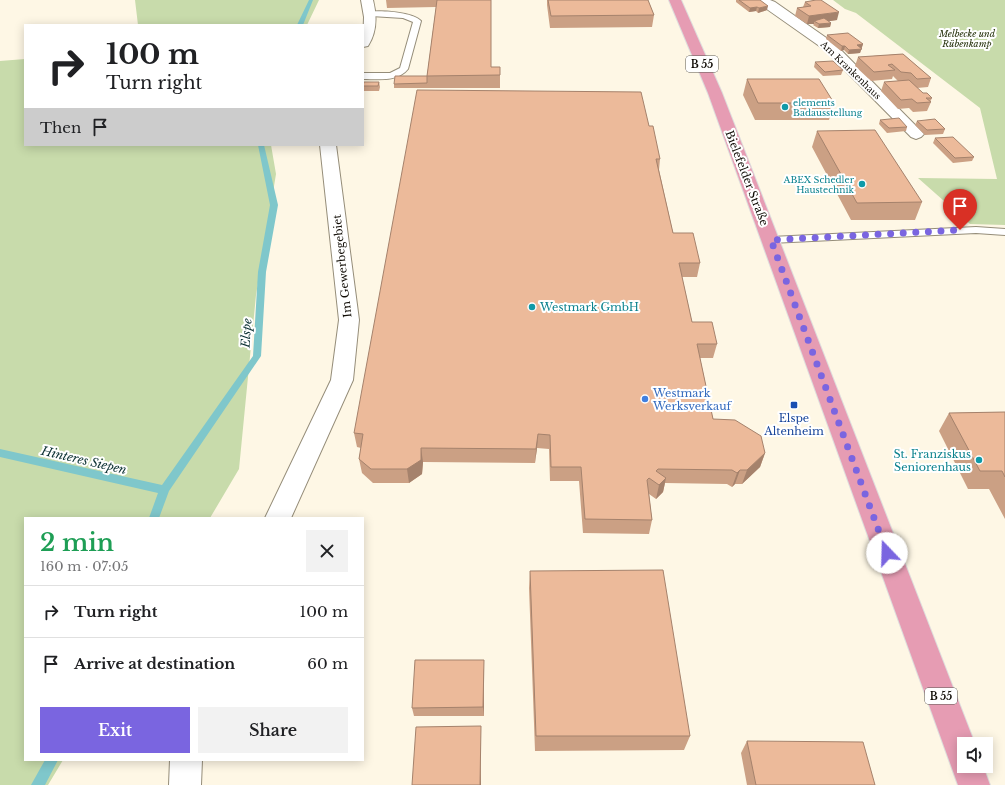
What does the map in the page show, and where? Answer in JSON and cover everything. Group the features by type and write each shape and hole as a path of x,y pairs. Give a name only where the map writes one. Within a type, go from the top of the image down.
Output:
{"main road":[{"name":"Bielefelder Straße","path":"676,0 715,93 771,240 843,438 957,739"},
{"path":"970,773 974,785"}],"street":[{"path":"364,41 369,32 371,14 367,0"},
{"name":"Am Krankenhaus","path":"760,0 771,5 830,47 916,134"},
{"name":"Im Gewerbegebiet","path":"278,517 342,380 349,320 328,146"},
{"path":"185,785 186,761"}],"lane":[{"path":"364,76 392,76 400,73 404,69 417,21 414,18 406,16 371,14"},
{"path":"771,240 976,230 1005,232"}],"green space":[{"path":"135,0 319,0 307,24 138,24"},
{"name":"Melbecke und Rübenkamp","path":"833,0 1005,0 1005,225 970,224 918,178 997,179 980,108 856,13 845,9"},
{"path":"24,59 24,146 271,146 276,174 256,295 239,469 211,517 24,517 24,761 62,761 48,785 0,785 0,61"}],"building":[{"path":"437,0 491,0 491,67 500,67 500,75 427,76"},
{"path":"548,0 648,0 654,15 551,16"},
{"path":"739,0 760,0 768,6 750,8"},
{"path":"821,0 839,12 809,16 797,8 811,6 805,2"},
{"path":"824,18 831,23 819,24 814,21"},
{"path":"848,33 863,44 857,45 862,49 849,50 827,35"},
{"path":"903,54 931,78 917,79 911,73 901,72 892,64 888,65 895,70 874,72 858,57"},
{"path":"833,61 843,70 825,72 815,62"},
{"path":"395,76 427,76 427,83 394,84"},
{"path":"747,79 819,79 834,103 758,103"},
{"path":"909,80 923,93 927,93 932,98 926,98 931,102 917,103 912,99 901,100 884,82"},
{"path":"364,82 379,82 378,86 364,86"},
{"name":"Westmark GmbH","path":"417,90 641,92 649,126 653,126 660,159 656,159 673,233 693,233 700,263 679,263 692,322 712,322 717,344 697,344 713,419 735,420 761,436 765,453 747,470 740,470 737,473 732,470 658,469 656,471 666,478 659,485 649,478 647,480 652,520 585,519 581,467 551,467 550,435 538,434 536,449 421,448 421,460 407,469 371,469 359,459 363,434 354,433"},
{"path":"899,118 907,127 889,128 880,120"},
{"path":"935,119 945,129 927,130 917,121"},
{"path":"875,130 922,202 857,203 817,131"},
{"path":"953,137 974,157 955,158 935,138"},
{"path":"1005,412 1005,477 1002,471 980,471 949,413"},
{"path":"663,570 690,736 536,736 530,571"},
{"path":"415,660 484,660 483,707 412,708"},
{"path":"481,726 480,785 412,785 416,727"},
{"path":"747,741 863,742 875,785 756,785"}],"waterway":[{"name":"Elspe","path":"300,24 311,0"},
{"name":"Elspe","path":"164,490 257,356 262,272 274,205 261,146"},
{"name":"Hinteres Siepen","path":"0,453 164,490"},
{"name":"Elspe","path":"154,517 164,490"},
{"name":"Elspe","path":"38,785 51,761"}],"place":[{"name":"elements Badausstellung","path":"785,107"},
{"name":"ABEX Schedler Haustechnik","path":"862,184"},
{"name":"Westmark GmbH","path":"532,307"},
{"name":"Westmark Werksverkauf","path":"645,399"},
{"name":"Elspe Altenheim","path":"794,405"},
{"name":"St. Franziskus Seniorenhaus","path":"979,460"}],"route":[{"path":"887,553 843,438 771,240 960,230"}]}
